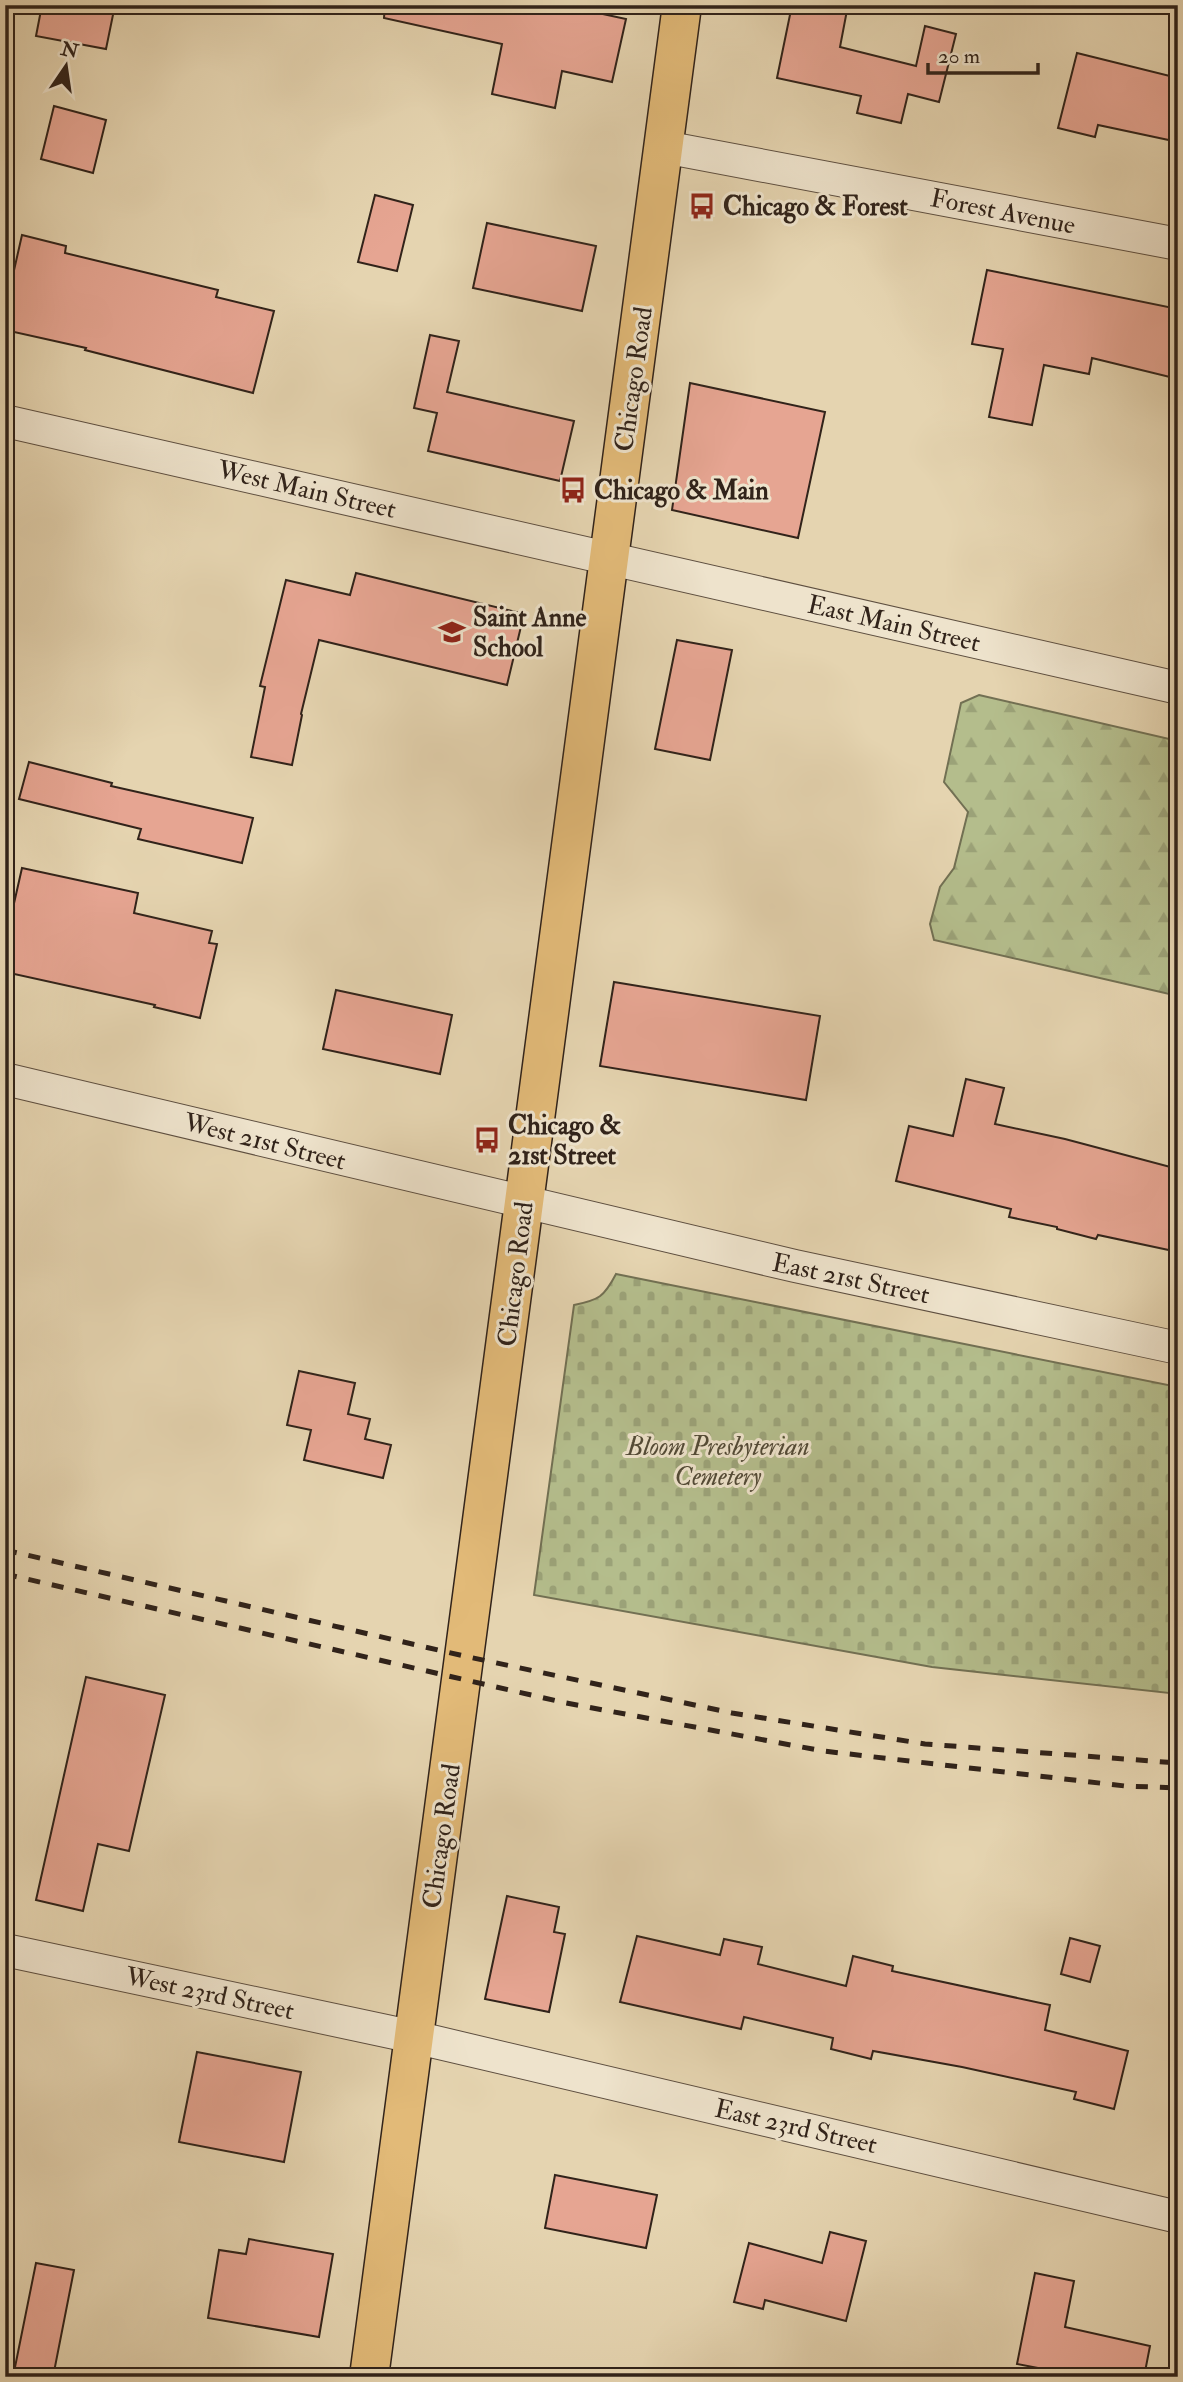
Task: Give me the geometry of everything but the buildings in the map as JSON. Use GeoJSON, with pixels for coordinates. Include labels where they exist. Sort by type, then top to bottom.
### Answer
{"type":"FeatureCollection","features":[{"type":"Feature","properties":{"kind":"main road","name":"Chicago Road"},"geometry":{"type":"LineString","coordinates":[[369,2377],[682,5]]}},
{"type":"Feature","properties":{"kind":"street","name":"Forest Avenue"},"geometry":{"type":"LineString","coordinates":[[664,147],[1178,244]]}},
{"type":"Feature","properties":{"kind":"street","name":"West Main Street"},"geometry":{"type":"LineString","coordinates":[[5,421],[610,558]]}},
{"type":"Feature","properties":{"kind":"street","name":"East Main Street"},"geometry":{"type":"LineString","coordinates":[[610,558],[1178,688]]}},
{"type":"Feature","properties":{"kind":"street","name":"West 21st Street"},"geometry":{"type":"LineString","coordinates":[[5,1079],[524,1204]]}},
{"type":"Feature","properties":{"kind":"street","name":"East 21st Street"},"geometry":{"type":"LineString","coordinates":[[524,1204],[795,1266],[1178,1348]]}},
{"type":"Feature","properties":{"kind":"street","name":"West 23rd Street"},"geometry":{"type":"LineString","coordinates":[[5,1950],[414,2037]]}},
{"type":"Feature","properties":{"kind":"street","name":"East 23rd Street"},"geometry":{"type":"LineString","coordinates":[[414,2037],[1178,2217]]}},
{"type":"Feature","properties":{"kind":"green space"},"geometry":{"type":"Polygon","coordinates":[[[979,695],[1178,741],[1178,996],[934,940],[930,924],[940,887],[954,868],[968,812],[944,782],[961,703],[979,695]]]}},
{"type":"Feature","properties":{"kind":"green space","name":"Bloom Presbyterian Cemetery"},"geometry":{"type":"Polygon","coordinates":[[[616,1274],[1178,1387],[1178,1694],[932,1667],[534,1595],[574,1305],[600,1296],[616,1274]]]}},
{"type":"Feature","properties":{"kind":"railway"},"geometry":{"type":"LineString","coordinates":[[5,1550],[464,1656],[732,1713],[925,1744],[1178,1763]]}},
{"type":"Feature","properties":{"kind":"railway"},"geometry":{"type":"LineString","coordinates":[[5,1574],[566,1703],[823,1751],[1125,1786],[1178,1788]]}},
{"type":"Feature","properties":{"kind":"place","name":"Chicago & Forest"},"geometry":{"type":"Point","coordinates":[702,206]}},
{"type":"Feature","properties":{"kind":"place","name":"Chicago & Main"},"geometry":{"type":"Point","coordinates":[573,490]}},
{"type":"Feature","properties":{"kind":"place","name":"Saint Anne School"},"geometry":{"type":"Point","coordinates":[452,632]}},
{"type":"Feature","properties":{"kind":"place","name":"Chicago & 21st Street"},"geometry":{"type":"Point","coordinates":[487,1140]}}]}
